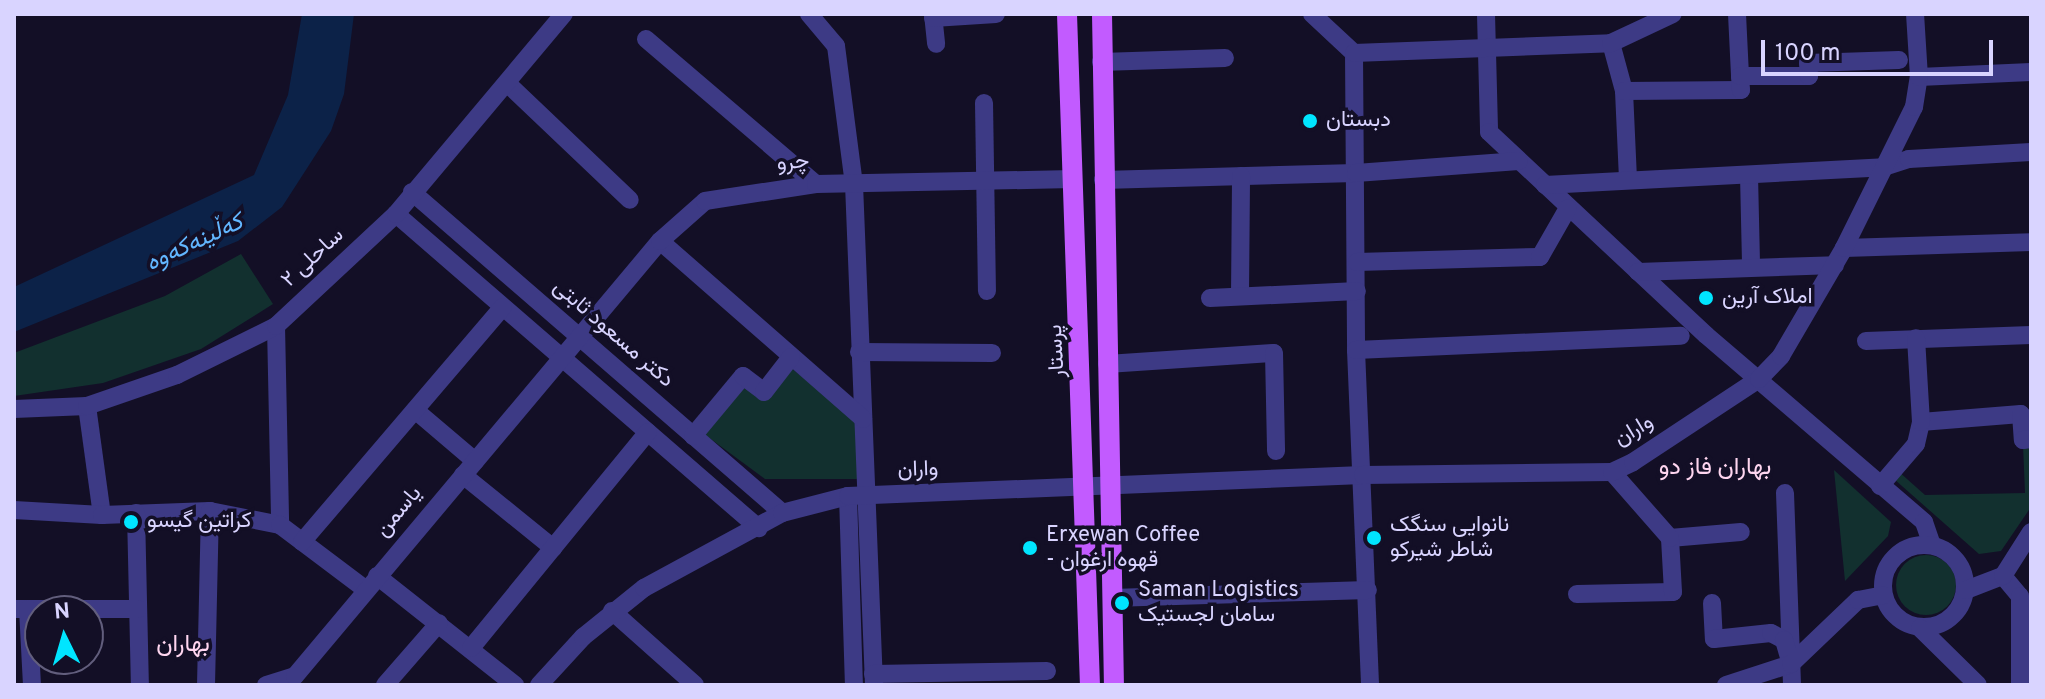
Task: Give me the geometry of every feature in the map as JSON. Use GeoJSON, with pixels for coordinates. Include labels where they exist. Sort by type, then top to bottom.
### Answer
{"type":"FeatureCollection","features":[{"type":"Feature","properties":{"kind":"main road","name":"پرستار"},"geometry":{"type":"LineString","coordinates":[[1067,14],[1086,487],[1090,685]]}},
{"type":"Feature","properties":{"kind":"main road"},"geometry":{"type":"LineString","coordinates":[[1102,14],[1114,685]]}},
{"type":"Feature","properties":{"kind":"street","name":"ساحلی ۲"},"geometry":{"type":"LineString","coordinates":[[14,409],[87,406],[177,375],[276,326],[396,214],[564,14]]}},
{"type":"Feature","properties":{"kind":"street"},"geometry":{"type":"LineString","coordinates":[[809,14],[836,46],[854,184],[859,352],[869,496],[874,680],[1047,671]]}},
{"type":"Feature","properties":{"kind":"street"},"geometry":{"type":"LineString","coordinates":[[936,44],[933,16],[996,14]]}},
{"type":"Feature","properties":{"kind":"street"},"geometry":{"type":"LineString","coordinates":[[1312,14],[1354,53],[1611,43],[1673,14]]}},
{"type":"Feature","properties":{"kind":"street"},"geometry":{"type":"LineString","coordinates":[[1486,14],[1489,132],[1638,272],[1924,522],[1932,545]]}},
{"type":"Feature","properties":{"kind":"street"},"geometry":{"type":"LineString","coordinates":[[1624,91],[1741,90],[1737,14]]}},
{"type":"Feature","properties":{"kind":"street","name":"واران"},"geometry":{"type":"LineString","coordinates":[[539,685],[612,611],[644,588],[782,513],[848,496],[1363,475],[1612,472],[1759,379],[1781,356],[1835,265],[1914,107],[1919,77],[1915,14]]}},
{"type":"Feature","properties":{"kind":"street"},"geometry":{"type":"LineString","coordinates":[[646,39],[816,184]]}},
{"type":"Feature","properties":{"kind":"street"},"geometry":{"type":"LineString","coordinates":[[1611,43],[1624,91],[1628,180]]}},
{"type":"Feature","properties":{"kind":"street"},"geometry":{"type":"LineString","coordinates":[[1354,53],[1356,350],[1370,685]]}},
{"type":"Feature","properties":{"kind":"street"},"geometry":{"type":"LineString","coordinates":[[1101,62],[1225,58]]}},
{"type":"Feature","properties":{"kind":"street"},"geometry":{"type":"LineString","coordinates":[[1740,76],[1809,76],[1808,63],[1899,60]]}},
{"type":"Feature","properties":{"kind":"street"},"geometry":{"type":"LineString","coordinates":[[1919,77],[2031,72]]}},
{"type":"Feature","properties":{"kind":"street"},"geometry":{"type":"LineString","coordinates":[[508,84],[630,200]]}},
{"type":"Feature","properties":{"kind":"street"},"geometry":{"type":"LineString","coordinates":[[984,103],[987,291]]}},
{"type":"Feature","properties":{"kind":"street"},"geometry":{"type":"LineString","coordinates":[[1545,185],[1884,167],[1909,159],[2031,152]]}},
{"type":"Feature","properties":{"kind":"street"},"geometry":{"type":"LineString","coordinates":[[1103,180],[1356,173],[1519,161]]}},
{"type":"Feature","properties":{"kind":"street"},"geometry":{"type":"LineString","coordinates":[[1749,175],[1751,266]]}},
{"type":"Feature","properties":{"kind":"street"},"geometry":{"type":"LineString","coordinates":[[1240,295],[1241,176]]}},
{"type":"Feature","properties":{"kind":"street","name":"چرو"},"geometry":{"type":"LineString","coordinates":[[562,358],[660,241],[705,201],[816,184],[1073,179]]}},
{"type":"Feature","properties":{"kind":"street","name":"دکتر مسعود ثابتی"},"geometry":{"type":"LineString","coordinates":[[412,192],[782,513]]}},
{"type":"Feature","properties":{"kind":"street"},"geometry":{"type":"LineString","coordinates":[[1357,262],[1540,257],[1568,208]]}},
{"type":"Feature","properties":{"kind":"street"},"geometry":{"type":"LineString","coordinates":[[396,214],[759,528]]}},
{"type":"Feature","properties":{"kind":"street"},"geometry":{"type":"LineString","coordinates":[[660,241],[863,419]]}},
{"type":"Feature","properties":{"kind":"street"},"geometry":{"type":"LineString","coordinates":[[1844,248],[2031,242]]}},
{"type":"Feature","properties":{"kind":"street"},"geometry":{"type":"LineString","coordinates":[[1638,272],[1835,265]]}},
{"type":"Feature","properties":{"kind":"street"},"geometry":{"type":"LineString","coordinates":[[1210,298],[1357,291]]}},
{"type":"Feature","properties":{"kind":"street"},"geometry":{"type":"LineString","coordinates":[[302,542],[503,307]]}},
{"type":"Feature","properties":{"kind":"street"},"geometry":{"type":"LineString","coordinates":[[276,326],[280,525]]}},
{"type":"Feature","properties":{"kind":"street"},"geometry":{"type":"LineString","coordinates":[[1866,341],[2031,335]]}},
{"type":"Feature","properties":{"kind":"street"},"geometry":{"type":"LineString","coordinates":[[1356,350],[1681,336]]}},
{"type":"Feature","properties":{"kind":"street"},"geometry":{"type":"LineString","coordinates":[[1880,486],[1916,444],[1921,422],[1916,338]]}},
{"type":"Feature","properties":{"kind":"street"},"geometry":{"type":"LineString","coordinates":[[859,352],[992,353]]}},
{"type":"Feature","properties":{"kind":"street"},"geometry":{"type":"LineString","coordinates":[[1107,364],[1274,353],[1276,451]]}},
{"type":"Feature","properties":{"kind":"street"},"geometry":{"type":"LineString","coordinates":[[693,436],[743,376],[764,392],[791,357]]}},
{"type":"Feature","properties":{"kind":"street","name":"یاسمن"},"geometry":{"type":"LineString","coordinates":[[266,685],[301,680],[371,583],[562,358]]}},
{"type":"Feature","properties":{"kind":"street"},"geometry":{"type":"LineString","coordinates":[[87,406],[102,515]]}},
{"type":"Feature","properties":{"kind":"street"},"geometry":{"type":"LineString","coordinates":[[415,410],[469,468],[553,548]]}},
{"type":"Feature","properties":{"kind":"street"},"geometry":{"type":"LineString","coordinates":[[1921,422],[2021,414],[2023,440],[2031,439]]}},
{"type":"Feature","properties":{"kind":"street"},"geometry":{"type":"LineString","coordinates":[[471,648],[648,432]]}},
{"type":"Feature","properties":{"kind":"street"},"geometry":{"type":"LineString","coordinates":[[1577,594],[1673,592],[1670,538],[1612,472]]}},
{"type":"Feature","properties":{"kind":"street"},"geometry":{"type":"LineString","coordinates":[[1785,493],[1792,685]]}},
{"type":"Feature","properties":{"kind":"street"},"geometry":{"type":"LineString","coordinates":[[848,496],[854,685]]}},
{"type":"Feature","properties":{"kind":"street"},"geometry":{"type":"LineString","coordinates":[[14,510],[102,515],[210,511],[280,525],[302,542],[439,623],[515,685]]}},
{"type":"Feature","properties":{"kind":"street"},"geometry":{"type":"LineString","coordinates":[[206,685],[210,511]]}},
{"type":"Feature","properties":{"kind":"street"},"geometry":{"type":"LineString","coordinates":[[136,513],[140,685]]}},
{"type":"Feature","properties":{"kind":"street"},"geometry":{"type":"LineString","coordinates":[[1670,538],[1741,532]]}},
{"type":"Feature","properties":{"kind":"street"},"geometry":{"type":"LineString","coordinates":[[1966,590],[2003,576],[2028,541]]}},
{"type":"Feature","properties":{"kind":"street"},"geometry":{"type":"LineString","coordinates":[[1920,628],[1933,627],[1956,614],[1966,590],[1953,556],[1932,545],[1905,549],[1894,557],[1887,568],[1883,595],[1896,617],[1920,628],[1978,685]]}},
{"type":"Feature","properties":{"kind":"street"},"geometry":{"type":"LineString","coordinates":[[2003,576],[2020,596],[2020,685]]}},
{"type":"Feature","properties":{"kind":"street"},"geometry":{"type":"LineString","coordinates":[[1112,598],[1368,590]]}},
{"type":"Feature","properties":{"kind":"street"},"geometry":{"type":"LineString","coordinates":[[1726,685],[1791,664],[1858,600],[1883,595]]}},
{"type":"Feature","properties":{"kind":"street"},"geometry":{"type":"LineString","coordinates":[[1712,603],[1714,639],[1771,633],[1784,640],[1791,664]]}},
{"type":"Feature","properties":{"kind":"street"},"geometry":{"type":"LineString","coordinates":[[32,685],[21,609],[138,609]]}},
{"type":"Feature","properties":{"kind":"street"},"geometry":{"type":"LineString","coordinates":[[612,611],[695,685]]}},
{"type":"Feature","properties":{"kind":"street"},"geometry":{"type":"LineString","coordinates":[[385,685],[439,623]]}},
{"type":"Feature","properties":{"kind":"green space"},"geometry":{"type":"Polygon","coordinates":[[[241,254],[273,304],[201,349],[103,383],[14,396],[14,353],[165,296],[241,254]]]}},
{"type":"Feature","properties":{"kind":"green space"},"geometry":{"type":"Polygon","coordinates":[[[790,367],[857,422],[860,479],[765,479],[704,434],[744,384],[767,399],[790,367]]]}},
{"type":"Feature","properties":{"kind":"green space"},"geometry":{"type":"Polygon","coordinates":[[[2023,445],[2031,445],[2031,507],[2001,551],[1979,554],[1894,479],[1898,471],[1925,495],[2025,493],[2023,445]]]}},
{"type":"Feature","properties":{"kind":"green space"},"geometry":{"type":"Polygon","coordinates":[[[1834,470],[1891,522],[1888,536],[1845,581],[1834,470]]]}},
{"type":"Feature","properties":{"kind":"green space"},"geometry":{"type":"Polygon","coordinates":[[[1926,555],[1947,564],[1956,585],[1947,606],[1926,615],[1905,606],[1896,585],[1905,564],[1926,555]]]}},
{"type":"Feature","properties":{"kind":"water","name":"کەڵینەکەوە"},"geometry":{"type":"Polygon","coordinates":[[[302,14],[354,14],[344,94],[331,131],[282,207],[238,241],[14,332],[14,287],[254,175],[288,95],[302,14]]]}},
{"type":"Feature","properties":{"kind":"place","name":"دبستان"},"geometry":{"type":"Point","coordinates":[1310,121]}},
{"type":"Feature","properties":{"kind":"place","name":"املاک آرین"},"geometry":{"type":"Point","coordinates":[1706,298]}},
{"type":"Feature","properties":{"kind":"place","name":"کراتین گیسو"},"geometry":{"type":"Point","coordinates":[131,522]}},
{"type":"Feature","properties":{"kind":"place","name":"نانوایی سنگک شاطر شیرکو"},"geometry":{"type":"Point","coordinates":[1374,538]}},
{"type":"Feature","properties":{"kind":"place","name":"Erxewan Coffee - قهوه ارغوان"},"geometry":{"type":"Point","coordinates":[1030,548]}},
{"type":"Feature","properties":{"kind":"place","name":"Saman Logistics سامان لجستیک"},"geometry":{"type":"Point","coordinates":[1122,603]}},
{"type":"Feature","properties":{"kind":"district","name":"بهاران فاز دو"},"geometry":{"type":"Point","coordinates":[1715,469]}},
{"type":"Feature","properties":{"kind":"district","name":"بهاران"},"geometry":{"type":"Point","coordinates":[183,646]}}]}
